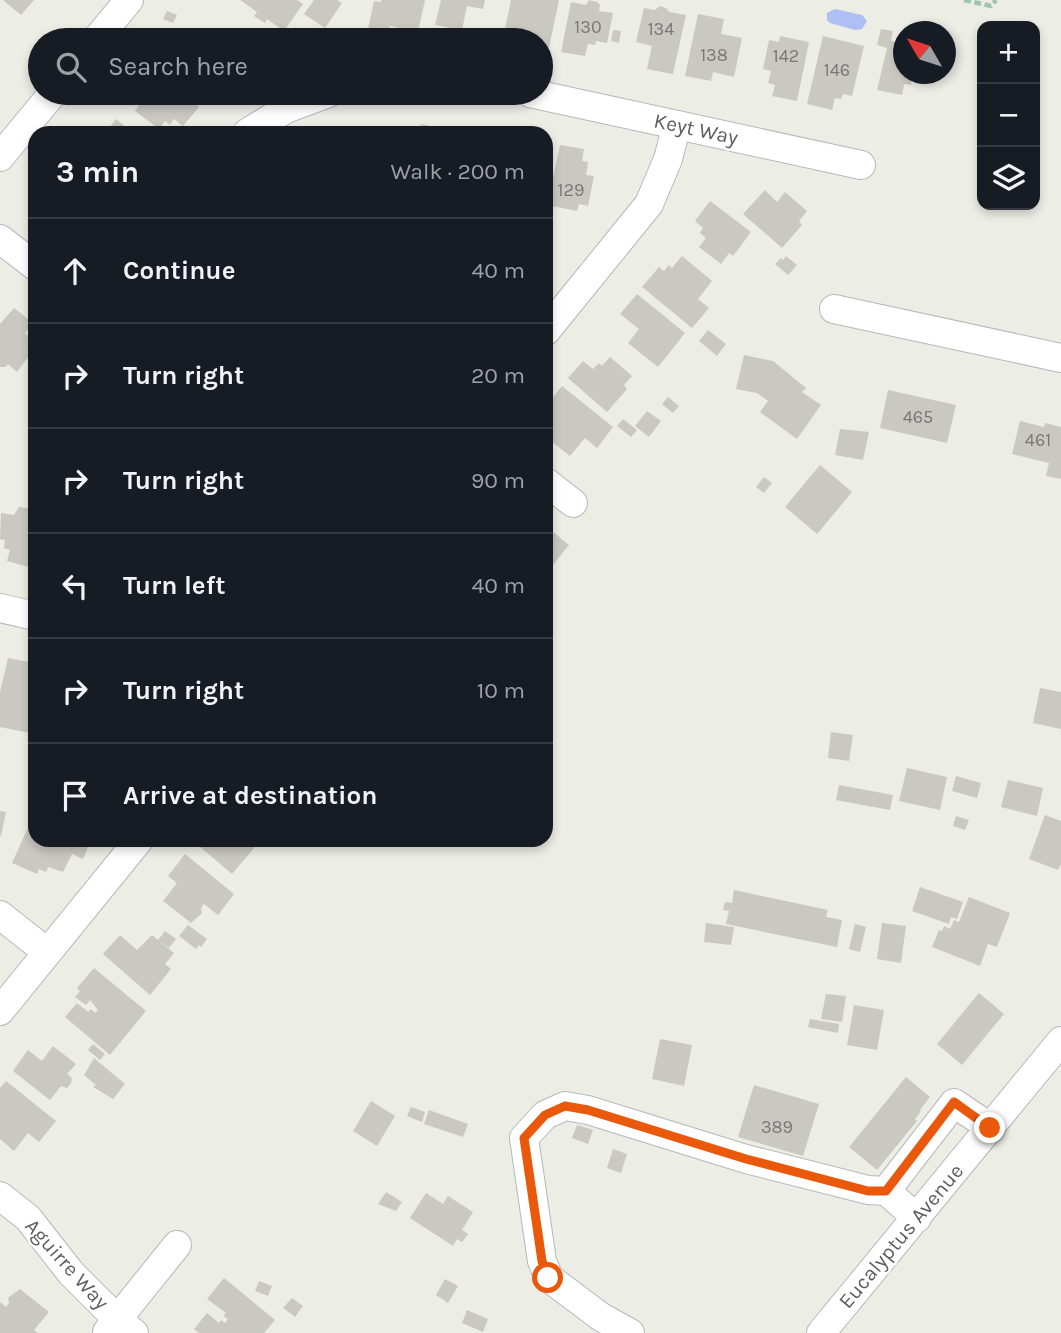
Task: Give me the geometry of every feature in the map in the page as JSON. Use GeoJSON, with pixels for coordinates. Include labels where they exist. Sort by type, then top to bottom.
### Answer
{"type":"FeatureCollection","features":[{"type":"Feature","properties":{"kind":"street"},"geometry":{"type":"LineString","coordinates":[[106,28],[129,0]]}},
{"type":"Feature","properties":{"kind":"street","name":"Keyt Way"},"geometry":{"type":"LineString","coordinates":[[553,98],[861,165]]}},
{"type":"Feature","properties":{"kind":"street"},"geometry":{"type":"LineString","coordinates":[[0,158],[44,105]]}},
{"type":"Feature","properties":{"kind":"street"},"geometry":{"type":"LineString","coordinates":[[258,126],[297,105]]}},
{"type":"Feature","properties":{"kind":"street"},"geometry":{"type":"LineString","coordinates":[[553,322],[649,204],[668,159],[677,125]]}},
{"type":"Feature","properties":{"kind":"street"},"geometry":{"type":"LineString","coordinates":[[0,239],[28,261]]}},
{"type":"Feature","properties":{"kind":"street"},"geometry":{"type":"LineString","coordinates":[[834,309],[1061,358]]}},
{"type":"Feature","properties":{"kind":"street"},"geometry":{"type":"LineString","coordinates":[[553,487],[573,503]]}},
{"type":"Feature","properties":{"kind":"street"},"geometry":{"type":"LineString","coordinates":[[0,608],[28,614]]}},
{"type":"Feature","properties":{"kind":"street"},"geometry":{"type":"LineString","coordinates":[[0,1011],[133,847]]}},
{"type":"Feature","properties":{"kind":"street"},"geometry":{"type":"LineString","coordinates":[[0,915],[47,952]]}},
{"type":"Feature","properties":{"kind":"street","name":"Eucalyptus Avenue"},"geometry":{"type":"LineString","coordinates":[[821,1333],[1061,1041]]}},
{"type":"Feature","properties":{"kind":"street"},"geometry":{"type":"LineString","coordinates":[[886,1191],[954,1102],[990,1128]]}},
{"type":"Feature","properties":{"kind":"street"},"geometry":{"type":"LineString","coordinates":[[631,1333],[601,1317],[548,1278],[542,1261],[524,1138],[545,1115],[565,1106],[588,1110],[746,1159],[868,1191],[886,1191],[917,1218]]}},
{"type":"Feature","properties":{"kind":"street","name":"Aguirre Way"},"geometry":{"type":"LineString","coordinates":[[0,1196],[29,1218],[119,1328]]}},
{"type":"Feature","properties":{"kind":"street"},"geometry":{"type":"LineString","coordinates":[[119,1328],[177,1245]]}},
{"type":"Feature","properties":{"kind":"path"},"geometry":{"type":"LineString","coordinates":[[964,0],[991,6],[996,0]]}},
{"type":"Feature","properties":{"kind":"water"},"geometry":{"type":"Polygon","coordinates":[[[835,9],[862,15],[867,21],[862,29],[855,30],[830,23],[827,13],[835,9]]]}},
{"type":"Feature","properties":{"kind":"building"},"geometry":{"type":"Polygon","coordinates":[[[3,0],[34,0],[21,15],[3,0]]]}},
{"type":"Feature","properties":{"kind":"building"},"geometry":{"type":"Polygon","coordinates":[[[240,0],[297,0],[303,4],[286,28],[280,28],[267,19],[265,23],[254,16],[257,12],[240,0]]]}},
{"type":"Feature","properties":{"kind":"building"},"geometry":{"type":"Polygon","coordinates":[[[314,0],[337,0],[342,3],[325,28],[304,14],[314,0]]]}},
{"type":"Feature","properties":{"kind":"building"},"geometry":{"type":"Polygon","coordinates":[[[425,0],[419,28],[368,28],[374,1],[425,0]]]}},
{"type":"Feature","properties":{"kind":"building"},"geometry":{"type":"Polygon","coordinates":[[[441,0],[485,0],[483,9],[467,6],[462,28],[435,25],[441,0]]]}},
{"type":"Feature","properties":{"kind":"building"},"geometry":{"type":"Polygon","coordinates":[[[511,0],[559,0],[553,29],[505,28],[511,0]]]}},
{"type":"Feature","properties":{"kind":"building"},"geometry":{"type":"Polygon","coordinates":[[[589,0],[600,5],[599,11],[613,13],[607,43],[596,41],[595,45],[588,44],[585,56],[561,52],[571,2],[586,5],[589,0]]]}},
{"type":"Feature","properties":{"kind":"building"},"geometry":{"type":"Polygon","coordinates":[[[660,6],[669,12],[686,15],[673,74],[647,69],[652,46],[636,42],[644,8],[655,10],[660,6]]]}},
{"type":"Feature","properties":{"kind":"building"},"geometry":{"type":"Polygon","coordinates":[[[167,11],[177,15],[173,23],[163,19],[167,11]]]}},
{"type":"Feature","properties":{"kind":"building"},"geometry":{"type":"Polygon","coordinates":[[[698,14],[724,19],[721,34],[742,38],[734,77],[713,72],[711,81],[685,76],[698,14]]]}},
{"type":"Feature","properties":{"kind":"building"},"geometry":{"type":"Polygon","coordinates":[[[881,29],[893,31],[893,84],[904,84],[902,95],[877,90],[887,48],[877,45],[881,29]]]}},
{"type":"Feature","properties":{"kind":"building"},"geometry":{"type":"Polygon","coordinates":[[[613,30],[621,31],[619,43],[611,41],[613,30]]]}},
{"type":"Feature","properties":{"kind":"building"},"geometry":{"type":"Polygon","coordinates":[[[780,36],[809,42],[797,101],[772,96],[775,85],[768,83],[771,71],[763,69],[769,40],[779,42],[780,36]]]}},
{"type":"Feature","properties":{"kind":"building"},"geometry":{"type":"Polygon","coordinates":[[[823,36],[864,46],[852,96],[843,94],[841,99],[835,98],[832,110],[807,104],[823,36]]]}},
{"type":"Feature","properties":{"kind":"building"},"geometry":{"type":"Polygon","coordinates":[[[139,105],[199,107],[183,126],[174,119],[170,125],[165,121],[161,126],[155,126],[135,111],[139,105]]]}},
{"type":"Feature","properties":{"kind":"building"},"geometry":{"type":"Polygon","coordinates":[[[116,119],[124,126],[110,126],[116,119]]]}},
{"type":"Feature","properties":{"kind":"building"},"geometry":{"type":"Polygon","coordinates":[[[560,145],[584,149],[582,161],[588,162],[586,175],[594,176],[588,206],[579,204],[577,211],[553,206],[553,177],[560,145]]]}},
{"type":"Feature","properties":{"kind":"building"},"geometry":{"type":"Polygon","coordinates":[[[765,190],[777,202],[785,192],[807,211],[799,221],[802,225],[782,248],[743,214],[765,190]]]}},
{"type":"Feature","properties":{"kind":"building"},"geometry":{"type":"Polygon","coordinates":[[[710,201],[751,232],[733,256],[729,253],[721,264],[699,247],[706,238],[700,233],[703,228],[695,221],[710,201]]]}},
{"type":"Feature","properties":{"kind":"building"},"geometry":{"type":"Polygon","coordinates":[[[682,256],[712,281],[698,299],[709,308],[692,328],[642,287],[659,267],[664,271],[669,265],[672,268],[682,256]]]}},
{"type":"Feature","properties":{"kind":"building"},"geometry":{"type":"Polygon","coordinates":[[[786,256],[797,265],[788,275],[775,264],[786,256]]]}},
{"type":"Feature","properties":{"kind":"building"},"geometry":{"type":"Polygon","coordinates":[[[637,294],[685,333],[658,367],[628,343],[639,329],[620,314],[637,294]]]}},
{"type":"Feature","properties":{"kind":"building"},"geometry":{"type":"Polygon","coordinates":[[[14,308],[28,319],[28,329],[25,333],[28,336],[28,357],[17,372],[8,364],[0,367],[0,324],[14,308]]]}},
{"type":"Feature","properties":{"kind":"building"},"geometry":{"type":"Polygon","coordinates":[[[708,330],[726,344],[717,356],[699,341],[708,330]]]}},
{"type":"Feature","properties":{"kind":"building"},"geometry":{"type":"Polygon","coordinates":[[[744,355],[773,361],[806,388],[802,392],[821,405],[797,439],[760,412],[768,401],[757,393],[736,389],[744,355]]]}},
{"type":"Feature","properties":{"kind":"building"},"geometry":{"type":"Polygon","coordinates":[[[610,357],[632,376],[624,385],[627,389],[607,412],[568,378],[583,361],[593,369],[599,363],[602,366],[610,357]]]}},
{"type":"Feature","properties":{"kind":"building"},"geometry":{"type":"Polygon","coordinates":[[[562,386],[613,427],[597,448],[585,438],[570,456],[553,443],[553,397],[562,386]]]}},
{"type":"Feature","properties":{"kind":"building"},"geometry":{"type":"Polygon","coordinates":[[[888,390],[956,405],[947,443],[880,428],[888,390]]]}},
{"type":"Feature","properties":{"kind":"building"},"geometry":{"type":"Polygon","coordinates":[[[668,397],[679,406],[673,413],[662,404],[668,397]]]}},
{"type":"Feature","properties":{"kind":"building"},"geometry":{"type":"Polygon","coordinates":[[[647,411],[661,421],[649,437],[635,426],[647,411]]]}},
{"type":"Feature","properties":{"kind":"building"},"geometry":{"type":"Polygon","coordinates":[[[623,419],[637,430],[631,437],[617,426],[623,419]]]}},
{"type":"Feature","properties":{"kind":"building"},"geometry":{"type":"Polygon","coordinates":[[[1020,421],[1044,427],[1045,423],[1061,427],[1061,479],[1046,476],[1049,463],[1012,454],[1020,421]]]}},
{"type":"Feature","properties":{"kind":"building"},"geometry":{"type":"Polygon","coordinates":[[[840,429],[869,432],[863,460],[835,455],[840,429]]]}},
{"type":"Feature","properties":{"kind":"building"},"geometry":{"type":"Polygon","coordinates":[[[820,465],[852,492],[817,534],[785,507],[820,465]]]}},
{"type":"Feature","properties":{"kind":"building"},"geometry":{"type":"Polygon","coordinates":[[[764,477],[772,483],[764,493],[756,487],[764,477]]]}},
{"type":"Feature","properties":{"kind":"building"},"geometry":{"type":"Polygon","coordinates":[[[19,507],[28,508],[28,567],[7,561],[10,550],[4,548],[5,540],[0,539],[1,513],[14,515],[19,507]]]}},
{"type":"Feature","properties":{"kind":"building"},"geometry":{"type":"Polygon","coordinates":[[[553,532],[569,545],[553,565],[553,532]]]}},
{"type":"Feature","properties":{"kind":"building"},"geometry":{"type":"Polygon","coordinates":[[[8,658],[28,662],[28,733],[0,727],[0,692],[8,658]]]}},
{"type":"Feature","properties":{"kind":"building"},"geometry":{"type":"Polygon","coordinates":[[[1040,688],[1061,692],[1061,729],[1033,723],[1040,688]]]}},
{"type":"Feature","properties":{"kind":"building"},"geometry":{"type":"Polygon","coordinates":[[[831,732],[853,735],[849,761],[828,758],[831,732]]]}},
{"type":"Feature","properties":{"kind":"building"},"geometry":{"type":"Polygon","coordinates":[[[907,768],[947,777],[940,810],[899,801],[907,768]]]}},
{"type":"Feature","properties":{"kind":"building"},"geometry":{"type":"Polygon","coordinates":[[[956,776],[981,783],[977,798],[952,791],[956,776]]]}},
{"type":"Feature","properties":{"kind":"building"},"geometry":{"type":"Polygon","coordinates":[[[1008,780],[1043,788],[1037,816],[1001,807],[1008,780]]]}},
{"type":"Feature","properties":{"kind":"building"},"geometry":{"type":"Polygon","coordinates":[[[839,785],[893,795],[890,810],[836,800],[839,785]]]}},
{"type":"Feature","properties":{"kind":"building"},"geometry":{"type":"Polygon","coordinates":[[[0,811],[6,812],[1,836],[0,836],[0,811]]]}},
{"type":"Feature","properties":{"kind":"building"},"geometry":{"type":"Polygon","coordinates":[[[1045,815],[1061,821],[1061,864],[1058,870],[1029,859],[1045,815]]]}},
{"type":"Feature","properties":{"kind":"building"},"geometry":{"type":"Polygon","coordinates":[[[956,816],[969,820],[965,830],[953,826],[956,816]]]}},
{"type":"Feature","properties":{"kind":"building"},"geometry":{"type":"Polygon","coordinates":[[[28,828],[28,847],[88,847],[83,859],[72,854],[63,872],[48,867],[46,872],[39,869],[37,874],[12,863],[28,828]]]}},
{"type":"Feature","properties":{"kind":"building"},"geometry":{"type":"Polygon","coordinates":[[[200,847],[255,847],[232,874],[200,847]]]}},
{"type":"Feature","properties":{"kind":"building"},"geometry":{"type":"Polygon","coordinates":[[[185,854],[234,894],[218,915],[204,904],[202,913],[191,923],[163,901],[177,883],[168,876],[185,854]]]}},
{"type":"Feature","properties":{"kind":"building"},"geometry":{"type":"Polygon","coordinates":[[[920,887],[963,902],[957,919],[951,917],[949,924],[912,911],[920,887]]]}},
{"type":"Feature","properties":{"kind":"building"},"geometry":{"type":"Polygon","coordinates":[[[734,890],[828,910],[826,917],[842,920],[837,947],[726,924],[729,911],[723,910],[725,902],[732,903],[734,890]]]}},
{"type":"Feature","properties":{"kind":"building"},"geometry":{"type":"Polygon","coordinates":[[[969,897],[1010,913],[997,947],[988,944],[980,966],[932,947],[939,930],[942,931],[944,926],[950,929],[954,920],[959,922],[969,897]]]}},
{"type":"Feature","properties":{"kind":"building"},"geometry":{"type":"Polygon","coordinates":[[[706,923],[734,927],[731,945],[704,942],[706,923]]]}},
{"type":"Feature","properties":{"kind":"building"},"geometry":{"type":"Polygon","coordinates":[[[882,923],[906,926],[901,963],[877,959],[882,923]]]}},
{"type":"Feature","properties":{"kind":"building"},"geometry":{"type":"Polygon","coordinates":[[[855,924],[866,927],[860,952],[849,949],[855,924]]]}},
{"type":"Feature","properties":{"kind":"building"},"geometry":{"type":"Polygon","coordinates":[[[188,925],[207,939],[201,947],[199,945],[196,949],[179,936],[188,925]]]}},
{"type":"Feature","properties":{"kind":"building"},"geometry":{"type":"Polygon","coordinates":[[[165,931],[176,939],[169,948],[158,940],[165,931]]]}},
{"type":"Feature","properties":{"kind":"building"},"geometry":{"type":"Polygon","coordinates":[[[120,935],[137,950],[152,935],[174,953],[165,964],[171,969],[150,995],[103,954],[120,935]]]}},
{"type":"Feature","properties":{"kind":"building"},"geometry":{"type":"Polygon","coordinates":[[[94,968],[146,1011],[110,1055],[65,1017],[77,1003],[88,1012],[91,1009],[95,1013],[98,1010],[90,1000],[86,1005],[75,997],[80,991],[77,988],[94,968]]]}},
{"type":"Feature","properties":{"kind":"building"},"geometry":{"type":"Polygon","coordinates":[[[979,993],[1004,1014],[962,1065],[937,1044],[979,993]]]}},
{"type":"Feature","properties":{"kind":"building"},"geometry":{"type":"Polygon","coordinates":[[[826,994],[846,996],[842,1022],[821,1019],[826,994]]]}},
{"type":"Feature","properties":{"kind":"building"},"geometry":{"type":"Polygon","coordinates":[[[854,1005],[884,1010],[877,1050],[847,1045],[854,1005]]]}},
{"type":"Feature","properties":{"kind":"building"},"geometry":{"type":"Polygon","coordinates":[[[810,1019],[839,1024],[838,1033],[808,1027],[810,1019]]]}},
{"type":"Feature","properties":{"kind":"building"},"geometry":{"type":"Polygon","coordinates":[[[660,1039],[692,1045],[684,1086],[652,1079],[660,1039]]]}},
{"type":"Feature","properties":{"kind":"building"},"geometry":{"type":"Polygon","coordinates":[[[93,1044],[105,1054],[100,1060],[88,1050],[93,1044]]]}},
{"type":"Feature","properties":{"kind":"building"},"geometry":{"type":"Polygon","coordinates":[[[53,1046],[76,1064],[67,1074],[72,1078],[71,1083],[67,1088],[61,1086],[50,1100],[13,1071],[28,1050],[42,1061],[53,1046]]]}},
{"type":"Feature","properties":{"kind":"building"},"geometry":{"type":"Polygon","coordinates":[[[94,1058],[125,1084],[113,1099],[93,1087],[96,1085],[84,1075],[94,1058]]]}},
{"type":"Feature","properties":{"kind":"building"},"geometry":{"type":"Polygon","coordinates":[[[906,1077],[930,1097],[915,1119],[917,1121],[877,1170],[849,1147],[906,1077]]]}},
{"type":"Feature","properties":{"kind":"building"},"geometry":{"type":"Polygon","coordinates":[[[6,1081],[56,1121],[39,1142],[28,1133],[14,1151],[0,1139],[0,1088],[6,1081]]]}},
{"type":"Feature","properties":{"kind":"building"},"geometry":{"type":"Polygon","coordinates":[[[754,1085],[819,1104],[803,1156],[738,1137],[754,1085]]]}},
{"type":"Feature","properties":{"kind":"building"},"geometry":{"type":"Polygon","coordinates":[[[371,1101],[395,1116],[377,1146],[353,1131],[371,1101]]]}},
{"type":"Feature","properties":{"kind":"building"},"geometry":{"type":"Polygon","coordinates":[[[411,1107],[425,1112],[422,1122],[407,1116],[411,1107]]]}},
{"type":"Feature","properties":{"kind":"building"},"geometry":{"type":"Polygon","coordinates":[[[429,1110],[468,1124],[463,1137],[424,1124],[429,1110]]]}},
{"type":"Feature","properties":{"kind":"building"},"geometry":{"type":"Polygon","coordinates":[[[577,1125],[593,1130],[588,1144],[572,1138],[577,1125]]]}},
{"type":"Feature","properties":{"kind":"building"},"geometry":{"type":"Polygon","coordinates":[[[613,1149],[627,1154],[621,1173],[607,1168],[613,1149]]]}},
{"type":"Feature","properties":{"kind":"building"},"geometry":{"type":"Polygon","coordinates":[[[386,1192],[402,1202],[396,1211],[378,1204],[386,1192]]]}},
{"type":"Feature","properties":{"kind":"building"},"geometry":{"type":"Polygon","coordinates":[[[426,1193],[443,1204],[448,1196],[473,1212],[462,1230],[468,1234],[462,1242],[457,1239],[453,1246],[410,1218],[426,1193]]]}},
{"type":"Feature","properties":{"kind":"building"},"geometry":{"type":"Polygon","coordinates":[[[224,1278],[275,1320],[264,1333],[199,1333],[194,1329],[207,1313],[219,1323],[221,1320],[225,1323],[228,1319],[223,1316],[226,1313],[207,1299],[224,1278]]]}},
{"type":"Feature","properties":{"kind":"building"},"geometry":{"type":"Polygon","coordinates":[[[445,1279],[458,1286],[448,1303],[436,1295],[445,1279]]]}},
{"type":"Feature","properties":{"kind":"building"},"geometry":{"type":"Polygon","coordinates":[[[259,1281],[272,1286],[268,1296],[255,1291],[259,1281]]]}},
{"type":"Feature","properties":{"kind":"building"},"geometry":{"type":"Polygon","coordinates":[[[20,1289],[49,1312],[34,1330],[38,1333],[0,1333],[0,1302],[6,1307],[8,1298],[20,1289]]]}},
{"type":"Feature","properties":{"kind":"building"},"geometry":{"type":"Polygon","coordinates":[[[292,1298],[303,1306],[295,1317],[283,1308],[292,1298]]]}},
{"type":"Feature","properties":{"kind":"building"},"geometry":{"type":"Polygon","coordinates":[[[467,1310],[488,1319],[483,1332],[462,1323],[467,1310]]]}},
{"type":"Feature","properties":{"kind":"route"},"geometry":{"type":"LineString","coordinates":[[548,1278],[542,1261],[524,1138],[545,1115],[565,1106],[588,1110],[746,1159],[868,1191],[886,1191],[954,1102],[990,1128]]}}]}
